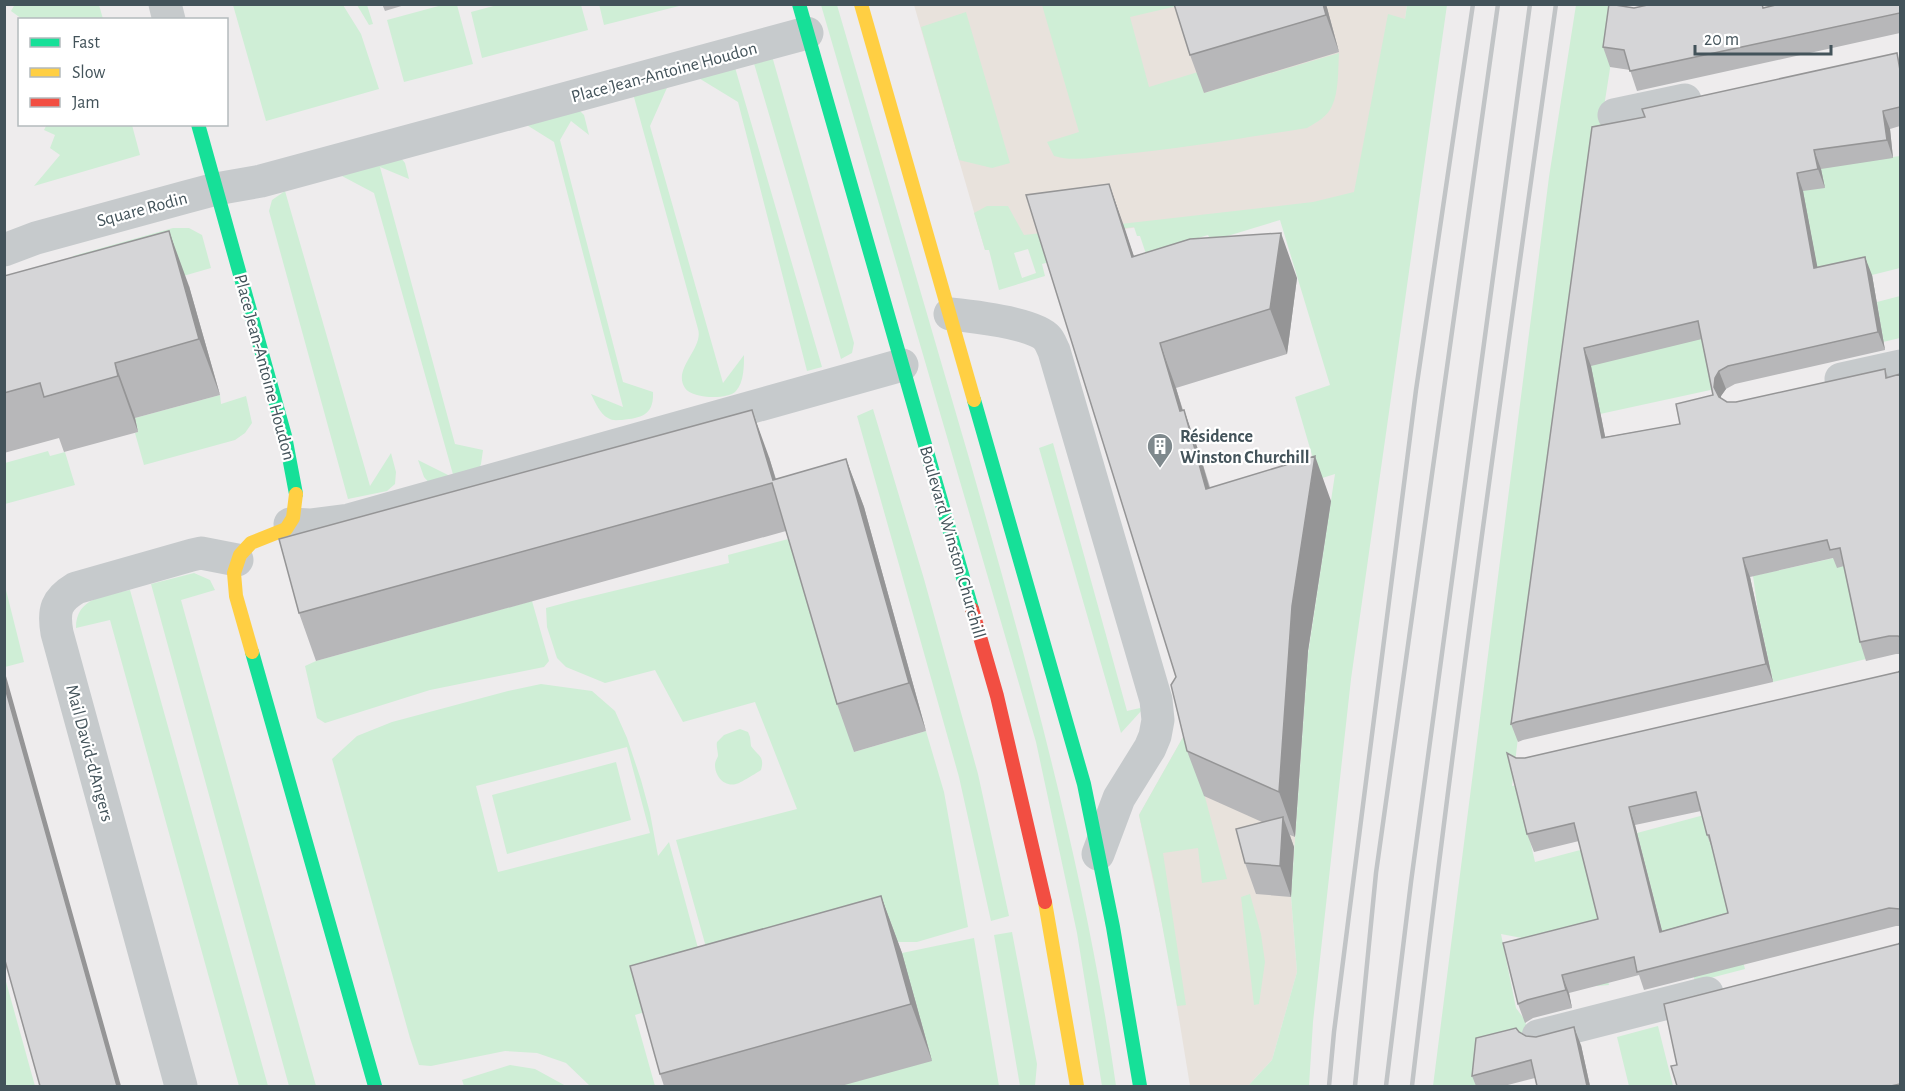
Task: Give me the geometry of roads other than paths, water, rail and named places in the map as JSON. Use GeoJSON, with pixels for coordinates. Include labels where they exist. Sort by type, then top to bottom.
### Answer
{"type":"FeatureCollection","features":[{"type":"Feature","properties":{"kind":"main road"},"geometry":{"type":"LineString","coordinates":[[861,4],[1084,784],[1113,927],[1140,1086]]}},
{"type":"Feature","properties":{"kind":"main road","name":"Boulevard Winston Churchill"},"geometry":{"type":"LineString","coordinates":[[803,19],[997,696],[1049,917],[1077,1086]]}},
{"type":"Feature","properties":{"kind":"main road"},"geometry":{"type":"LineString","coordinates":[[199,126],[216,189]]}},
{"type":"Feature","properties":{"kind":"main road","name":"Place Jean-Antoine Houdon"},"geometry":{"type":"LineString","coordinates":[[216,189],[285,436],[296,496],[296,509],[290,524]]}},
{"type":"Feature","properties":{"kind":"main road"},"geometry":{"type":"LineString","coordinates":[[290,524],[286,529],[251,543],[237,560],[234,573],[236,596],[375,1086]]}},
{"type":"Feature","properties":{"kind":"street","name":"Place Jean-Antoine Houdon"},"geometry":{"type":"LineString","coordinates":[[216,189],[261,181],[803,19]]}},
{"type":"Feature","properties":{"kind":"street"},"geometry":{"type":"LineString","coordinates":[[1614,115],[1717,93]]}},
{"type":"Feature","properties":{"kind":"street","name":"Square Rodin"},"geometry":{"type":"LineString","coordinates":[[4,250],[36,238],[216,189]]}},
{"type":"Feature","properties":{"kind":"street"},"geometry":{"type":"LineString","coordinates":[[950,314],[993,318],[1039,332],[1047,338],[1054,351],[1156,700],[1158,720],[1155,736],[1119,798],[1098,854]]}},
{"type":"Feature","properties":{"kind":"street"},"geometry":{"type":"LineString","coordinates":[[290,524],[310,525],[349,520],[902,365]]}},
{"type":"Feature","properties":{"kind":"street"},"geometry":{"type":"LineString","coordinates":[[1808,386],[1900,366]]}},
{"type":"Feature","properties":{"kind":"street","name":"Mail David-d'Angers"},"geometry":{"type":"LineString","coordinates":[[181,1086],[54,617],[61,600],[76,588],[192,555],[209,554],[237,560]]}},
{"type":"Feature","properties":{"kind":"street"},"geometry":{"type":"LineString","coordinates":[[1538,1036],[1731,987]]}},
{"type":"Feature","properties":{"kind":"railway"},"geometry":{"type":"LineString","coordinates":[[1329,1086],[1416,390],[1473,4]]}},
{"type":"Feature","properties":{"kind":"railway"},"geometry":{"type":"LineString","coordinates":[[1355,1086],[1376,873],[1498,4]]}},
{"type":"Feature","properties":{"kind":"railway"},"geometry":{"type":"LineString","coordinates":[[1386,1086],[1411,882],[1530,4]]}},
{"type":"Feature","properties":{"kind":"railway"},"geometry":{"type":"LineString","coordinates":[[1412,1086],[1463,680],[1556,4]]}},
{"type":"Feature","properties":{"kind":"place","name":"Résidence Winston Churchill"},"geometry":{"type":"Point","coordinates":[1160,469]}}]}
